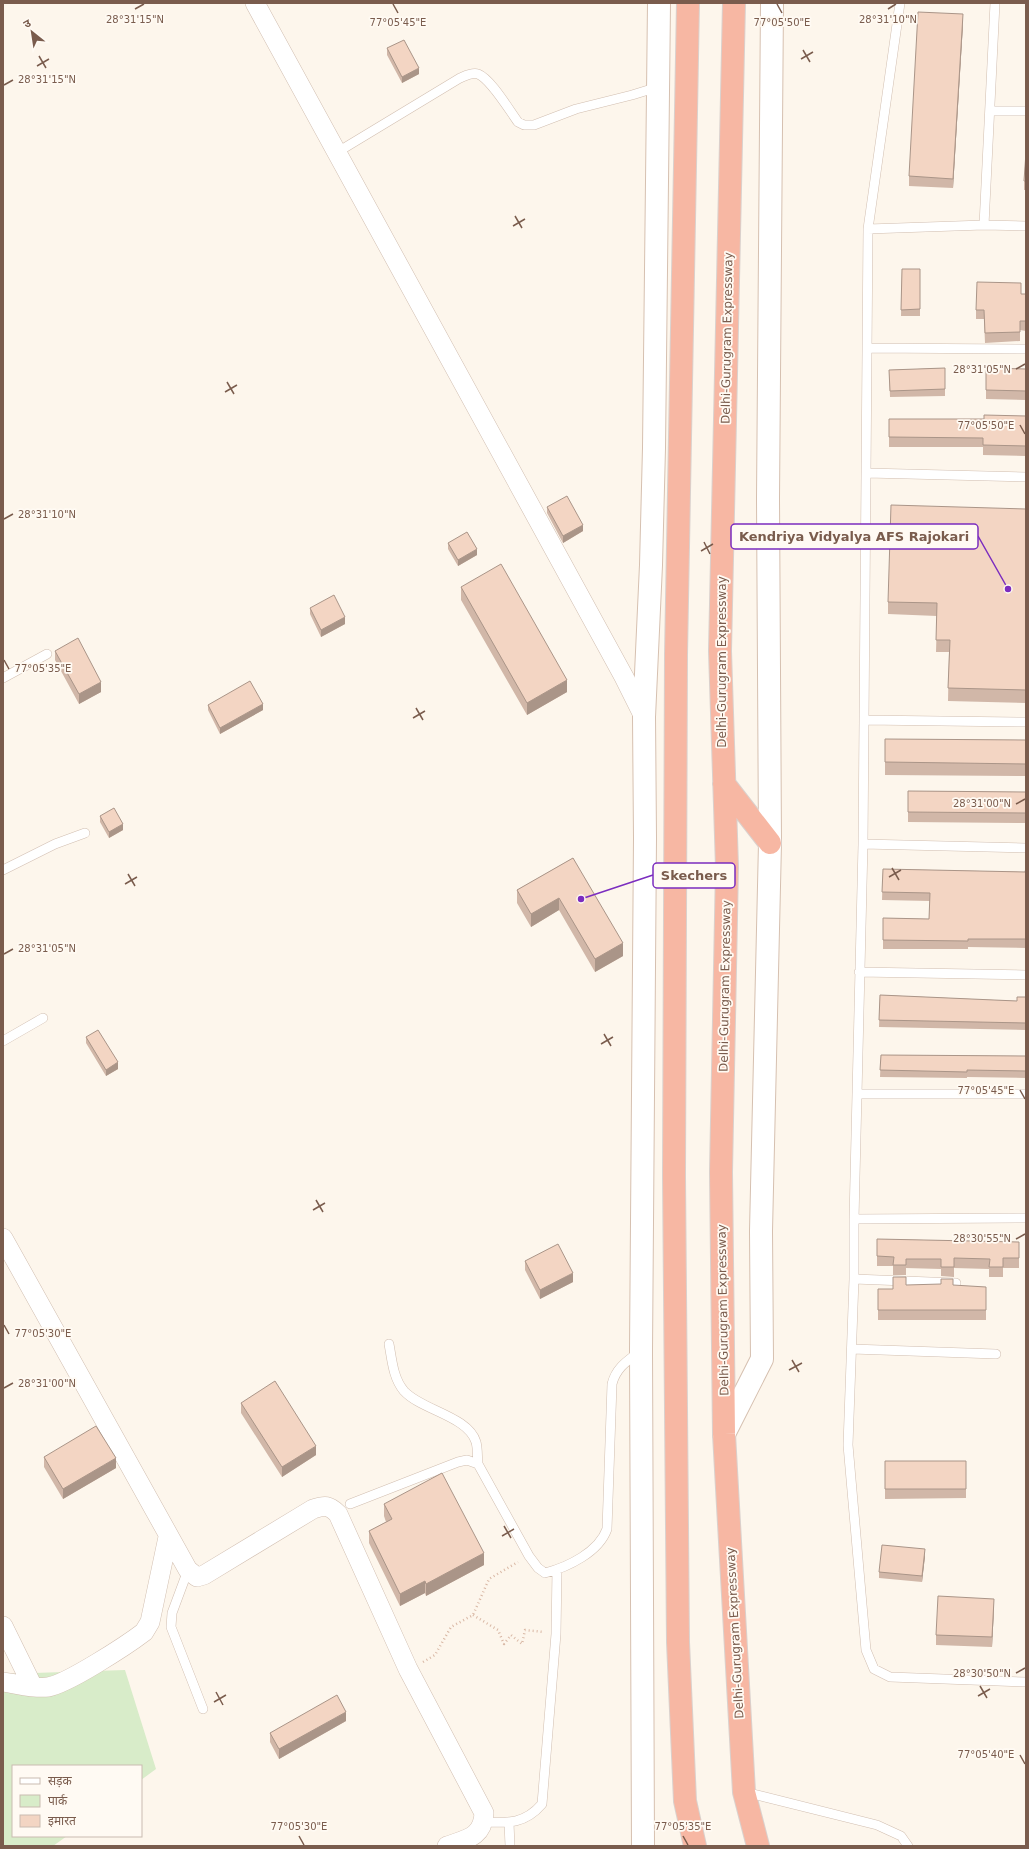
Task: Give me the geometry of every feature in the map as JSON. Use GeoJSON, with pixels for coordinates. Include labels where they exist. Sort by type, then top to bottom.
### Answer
{"type":"FeatureCollection","features":[{"type":"Feature","properties":{"kind":"highway"},"geometry":{"type":"LineString","coordinates":[[688,3],[676,670],[674,1160],[678,1642],[685,1801],[695,1846]]}},
{"type":"Feature","properties":{"kind":"highway","name":"Delhi-Gurugram Expressway"},"geometry":{"type":"LineString","coordinates":[[734,3],[720,651],[727,867],[721,1172],[724,1434],[744,1792],[758,1846]]}},
{"type":"Feature","properties":{"kind":"highway"},"geometry":{"type":"LineString","coordinates":[[724,784],[770,843]]}},
{"type":"Feature","properties":{"kind":"main road"},"geometry":{"type":"LineString","coordinates":[[644,1846],[640,1351],[645,838],[644,717],[652,549],[659,3]]}},
{"type":"Feature","properties":{"kind":"main road"},"geometry":{"type":"LineString","coordinates":[[724,1434],[762,1359],[761,1231],[770,843],[768,491],[772,3]]}},
{"type":"Feature","properties":{"kind":"street"},"geometry":{"type":"LineString","coordinates":[[255,3],[621,671],[644,717]]}},
{"type":"Feature","properties":{"kind":"street"},"geometry":{"type":"LineString","coordinates":[[3,1238],[168,1537],[188,1570],[197,1577],[204,1575],[313,1509],[322,1506],[330,1506],[338,1514],[408,1669],[484,1813],[484,1822],[478,1832],[469,1839],[448,1846]]}},
{"type":"Feature","properties":{"kind":"street"},"geometry":{"type":"LineString","coordinates":[[3,1682],[33,1687],[49,1687],[64,1682],[144,1632],[150,1622],[168,1537]]}},
{"type":"Feature","properties":{"kind":"street"},"geometry":{"type":"LineString","coordinates":[[3,1626],[33,1687]]}},
{"type":"Feature","properties":{"kind":"lane"},"geometry":{"type":"LineString","coordinates":[[900,3],[868,229],[863,844],[859,972],[854,1279],[848,1445],[866,1650],[874,1669],[890,1677],[1026,1682]]}},
{"type":"Feature","properties":{"kind":"lane"},"geometry":{"type":"LineString","coordinates":[[984,225],[996,3]]}},
{"type":"Feature","properties":{"kind":"lane"},"geometry":{"type":"LineString","coordinates":[[336,153],[469,74],[478,74],[487,80],[518,122],[524,125],[534,124],[576,109],[659,87]]}},
{"type":"Feature","properties":{"kind":"lane"},"geometry":{"type":"LineString","coordinates":[[991,110],[1026,111]]}},
{"type":"Feature","properties":{"kind":"lane"},"geometry":{"type":"LineString","coordinates":[[868,229],[984,225],[1026,226]]}},
{"type":"Feature","properties":{"kind":"lane"},"geometry":{"type":"LineString","coordinates":[[868,348],[1026,349]]}},
{"type":"Feature","properties":{"kind":"lane"},"geometry":{"type":"LineString","coordinates":[[867,473],[1026,477]]}},
{"type":"Feature","properties":{"kind":"lane"},"geometry":{"type":"LineString","coordinates":[[3,678],[47,654]]}},
{"type":"Feature","properties":{"kind":"lane"},"geometry":{"type":"LineString","coordinates":[[865,720],[1026,722]]}},
{"type":"Feature","properties":{"kind":"lane"},"geometry":{"type":"LineString","coordinates":[[3,870],[55,844],[85,833]]}},
{"type":"Feature","properties":{"kind":"lane"},"geometry":{"type":"LineString","coordinates":[[863,844],[1026,848]]}},
{"type":"Feature","properties":{"kind":"lane"},"geometry":{"type":"LineString","coordinates":[[859,972],[1026,975]]}},
{"type":"Feature","properties":{"kind":"lane"},"geometry":{"type":"LineString","coordinates":[[3,1040],[43,1018]]}},
{"type":"Feature","properties":{"kind":"lane"},"geometry":{"type":"LineString","coordinates":[[857,1094],[1026,1094]]}},
{"type":"Feature","properties":{"kind":"lane"},"geometry":{"type":"LineString","coordinates":[[854,1219],[1026,1218]]}},
{"type":"Feature","properties":{"kind":"lane"},"geometry":{"type":"LineString","coordinates":[[854,1279],[956,1283]]}},
{"type":"Feature","properties":{"kind":"lane"},"geometry":{"type":"LineString","coordinates":[[389,1344],[396,1378],[405,1391],[464,1426],[473,1434],[477,1443],[478,1464],[529,1556],[538,1568],[546,1573],[557,1570],[587,1553],[603,1539],[607,1529],[612,1384],[614,1375],[618,1368],[640,1351]]}},
{"type":"Feature","properties":{"kind":"lane"},"geometry":{"type":"LineString","coordinates":[[852,1349],[996,1354]]}},
{"type":"Feature","properties":{"kind":"lane"},"geometry":{"type":"LineString","coordinates":[[350,1504],[458,1462],[466,1460],[478,1464]]}},
{"type":"Feature","properties":{"kind":"lane"},"geometry":{"type":"LineString","coordinates":[[188,1570],[172,1613],[171,1627],[203,1709]]}},
{"type":"Feature","properties":{"kind":"lane"},"geometry":{"type":"LineString","coordinates":[[484,1822],[509,1823],[534,1813],[542,1804],[556,1634],[557,1570]]}},
{"type":"Feature","properties":{"kind":"lane"},"geometry":{"type":"LineString","coordinates":[[744,1792],[877,1825],[900,1836],[908,1846]]}},
{"type":"Feature","properties":{"kind":"lane"},"geometry":{"type":"LineString","coordinates":[[509,1823],[510,1846]]}},
{"type":"Feature","properties":{"kind":"path"},"geometry":{"type":"LineString","coordinates":[[408,1669],[435,1655],[451,1627],[473,1616],[489,1579],[529,1556]]}},
{"type":"Feature","properties":{"kind":"path"},"geometry":{"type":"LineString","coordinates":[[473,1616],[498,1630],[504,1644],[511,1635],[522,1644],[525,1630],[556,1634]]}},
{"type":"Feature","properties":{"kind":"green space"},"geometry":{"type":"Polygon","coordinates":[[[125,1670],[156,1769],[142,1779],[142,1765],[12,1765],[12,1837],[66,1837],[53,1846],[3,1846],[3,1674],[125,1670]]]}},
{"type":"Feature","properties":{"kind":"building"},"geometry":{"type":"Polygon","coordinates":[[[918,12],[963,14],[953,179],[909,176],[918,12]]]}},
{"type":"Feature","properties":{"kind":"building"},"geometry":{"type":"Polygon","coordinates":[[[404,40],[419,68],[402,77],[387,48],[404,40]]]}},
{"type":"Feature","properties":{"kind":"building"},"geometry":{"type":"Polygon","coordinates":[[[1026,152],[1026,181],[1024,181],[1026,152]]]}},
{"type":"Feature","properties":{"kind":"building"},"geometry":{"type":"Polygon","coordinates":[[[902,269],[920,269],[920,309],[901,310],[902,269]]]}},
{"type":"Feature","properties":{"kind":"building"},"geometry":{"type":"Polygon","coordinates":[[[977,282],[1021,283],[1021,294],[1026,294],[1026,321],[1020,321],[1020,332],[985,333],[984,310],[976,310],[977,282]]]}},
{"type":"Feature","properties":{"kind":"building"},"geometry":{"type":"Polygon","coordinates":[[[945,368],[945,389],[890,391],[889,370],[945,368]]]}},
{"type":"Feature","properties":{"kind":"building"},"geometry":{"type":"Polygon","coordinates":[[[986,368],[1026,369],[1026,391],[986,390],[986,368]]]}},
{"type":"Feature","properties":{"kind":"building"},"geometry":{"type":"Polygon","coordinates":[[[984,415],[1026,416],[1026,446],[983,445],[983,438],[889,437],[889,419],[984,419],[984,415]]]}},
{"type":"Feature","properties":{"kind":"building"},"geometry":{"type":"Polygon","coordinates":[[[567,496],[583,525],[563,536],[547,507],[567,496]]]}},
{"type":"Feature","properties":{"kind":"building"},"geometry":{"type":"Polygon","coordinates":[[[891,505],[1026,509],[1026,690],[948,688],[950,640],[936,640],[937,603],[888,602],[891,505]]]}},
{"type":"Feature","properties":{"kind":"building"},"geometry":{"type":"Polygon","coordinates":[[[467,532],[477,549],[458,560],[448,543],[467,532]]]}},
{"type":"Feature","properties":{"kind":"building"},"geometry":{"type":"Polygon","coordinates":[[[501,564],[567,680],[527,703],[461,587],[501,564]]]}},
{"type":"Feature","properties":{"kind":"building"},"geometry":{"type":"Polygon","coordinates":[[[334,595],[345,617],[321,630],[310,608],[334,595]]]}},
{"type":"Feature","properties":{"kind":"building"},"geometry":{"type":"Polygon","coordinates":[[[78,638],[101,682],[79,694],[55,651],[78,638]]]}},
{"type":"Feature","properties":{"kind":"building"},"geometry":{"type":"Polygon","coordinates":[[[250,681],[263,704],[220,728],[208,705],[250,681]]]}},
{"type":"Feature","properties":{"kind":"building"},"geometry":{"type":"Polygon","coordinates":[[[885,739],[1026,740],[1026,764],[885,762],[885,739]]]}},
{"type":"Feature","properties":{"kind":"building"},"geometry":{"type":"Polygon","coordinates":[[[908,791],[1026,792],[1026,813],[908,812],[908,791]]]}},
{"type":"Feature","properties":{"kind":"building"},"geometry":{"type":"Polygon","coordinates":[[[114,808],[123,824],[109,832],[100,816],[114,808]]]}},
{"type":"Feature","properties":{"kind":"building"},"geometry":{"type":"Polygon","coordinates":[[[573,858],[623,943],[595,959],[559,898],[531,914],[517,890],[573,858]]]}},
{"type":"Feature","properties":{"kind":"building"},"geometry":{"type":"Polygon","coordinates":[[[1026,868],[1026,939],[968,939],[968,941],[883,940],[883,918],[929,919],[930,893],[882,892],[883,869],[1025,872],[1026,868]]]}},
{"type":"Feature","properties":{"kind":"building"},"geometry":{"type":"Polygon","coordinates":[[[880,995],[1017,1001],[1017,997],[1026,997],[1026,1023],[879,1020],[880,995]]]}},
{"type":"Feature","properties":{"kind":"building"},"geometry":{"type":"Polygon","coordinates":[[[98,1030],[118,1062],[106,1070],[86,1037],[98,1030]]]}},
{"type":"Feature","properties":{"kind":"building"},"geometry":{"type":"Polygon","coordinates":[[[881,1055],[1026,1056],[1026,1071],[967,1070],[967,1072],[880,1070],[881,1055]]]}},
{"type":"Feature","properties":{"kind":"building"},"geometry":{"type":"Polygon","coordinates":[[[877,1239],[1019,1242],[1019,1258],[1003,1258],[1003,1267],[989,1267],[990,1259],[954,1258],[954,1267],[941,1267],[941,1259],[906,1259],[906,1265],[893,1265],[894,1257],[877,1256],[877,1239]]]}},
{"type":"Feature","properties":{"kind":"building"},"geometry":{"type":"Polygon","coordinates":[[[558,1244],[573,1273],[540,1290],[525,1261],[558,1244]]]}},
{"type":"Feature","properties":{"kind":"building"},"geometry":{"type":"Polygon","coordinates":[[[893,1277],[906,1277],[906,1285],[941,1284],[941,1279],[953,1279],[953,1285],[986,1287],[986,1310],[878,1310],[878,1289],[893,1289],[893,1277]]]}},
{"type":"Feature","properties":{"kind":"building"},"geometry":{"type":"Polygon","coordinates":[[[275,1381],[316,1446],[282,1467],[241,1403],[275,1381]]]}},
{"type":"Feature","properties":{"kind":"building"},"geometry":{"type":"Polygon","coordinates":[[[96,1426],[116,1458],[63,1489],[44,1457],[96,1426]]]}},
{"type":"Feature","properties":{"kind":"building"},"geometry":{"type":"Polygon","coordinates":[[[885,1461],[966,1461],[966,1489],[885,1489],[885,1461]]]}},
{"type":"Feature","properties":{"kind":"building"},"geometry":{"type":"Polygon","coordinates":[[[442,1473],[484,1553],[426,1584],[425,1581],[400,1594],[369,1531],[392,1519],[384,1504],[442,1473]]]}},
{"type":"Feature","properties":{"kind":"building"},"geometry":{"type":"Polygon","coordinates":[[[882,1545],[925,1549],[922,1576],[879,1572],[882,1545]]]}},
{"type":"Feature","properties":{"kind":"building"},"geometry":{"type":"Polygon","coordinates":[[[938,1596],[994,1599],[992,1637],[936,1635],[938,1596]]]}},
{"type":"Feature","properties":{"kind":"building"},"geometry":{"type":"Polygon","coordinates":[[[337,1695],[346,1712],[279,1749],[270,1733],[337,1695]]]}},
{"type":"Feature","properties":{"kind":"place","name":"Kendriya Vidyalya AFS Rajokari"},"geometry":{"type":"Point","coordinates":[1008,589]}},
{"type":"Feature","properties":{"kind":"place","name":"Skechers"},"geometry":{"type":"Point","coordinates":[581,899]}}]}
